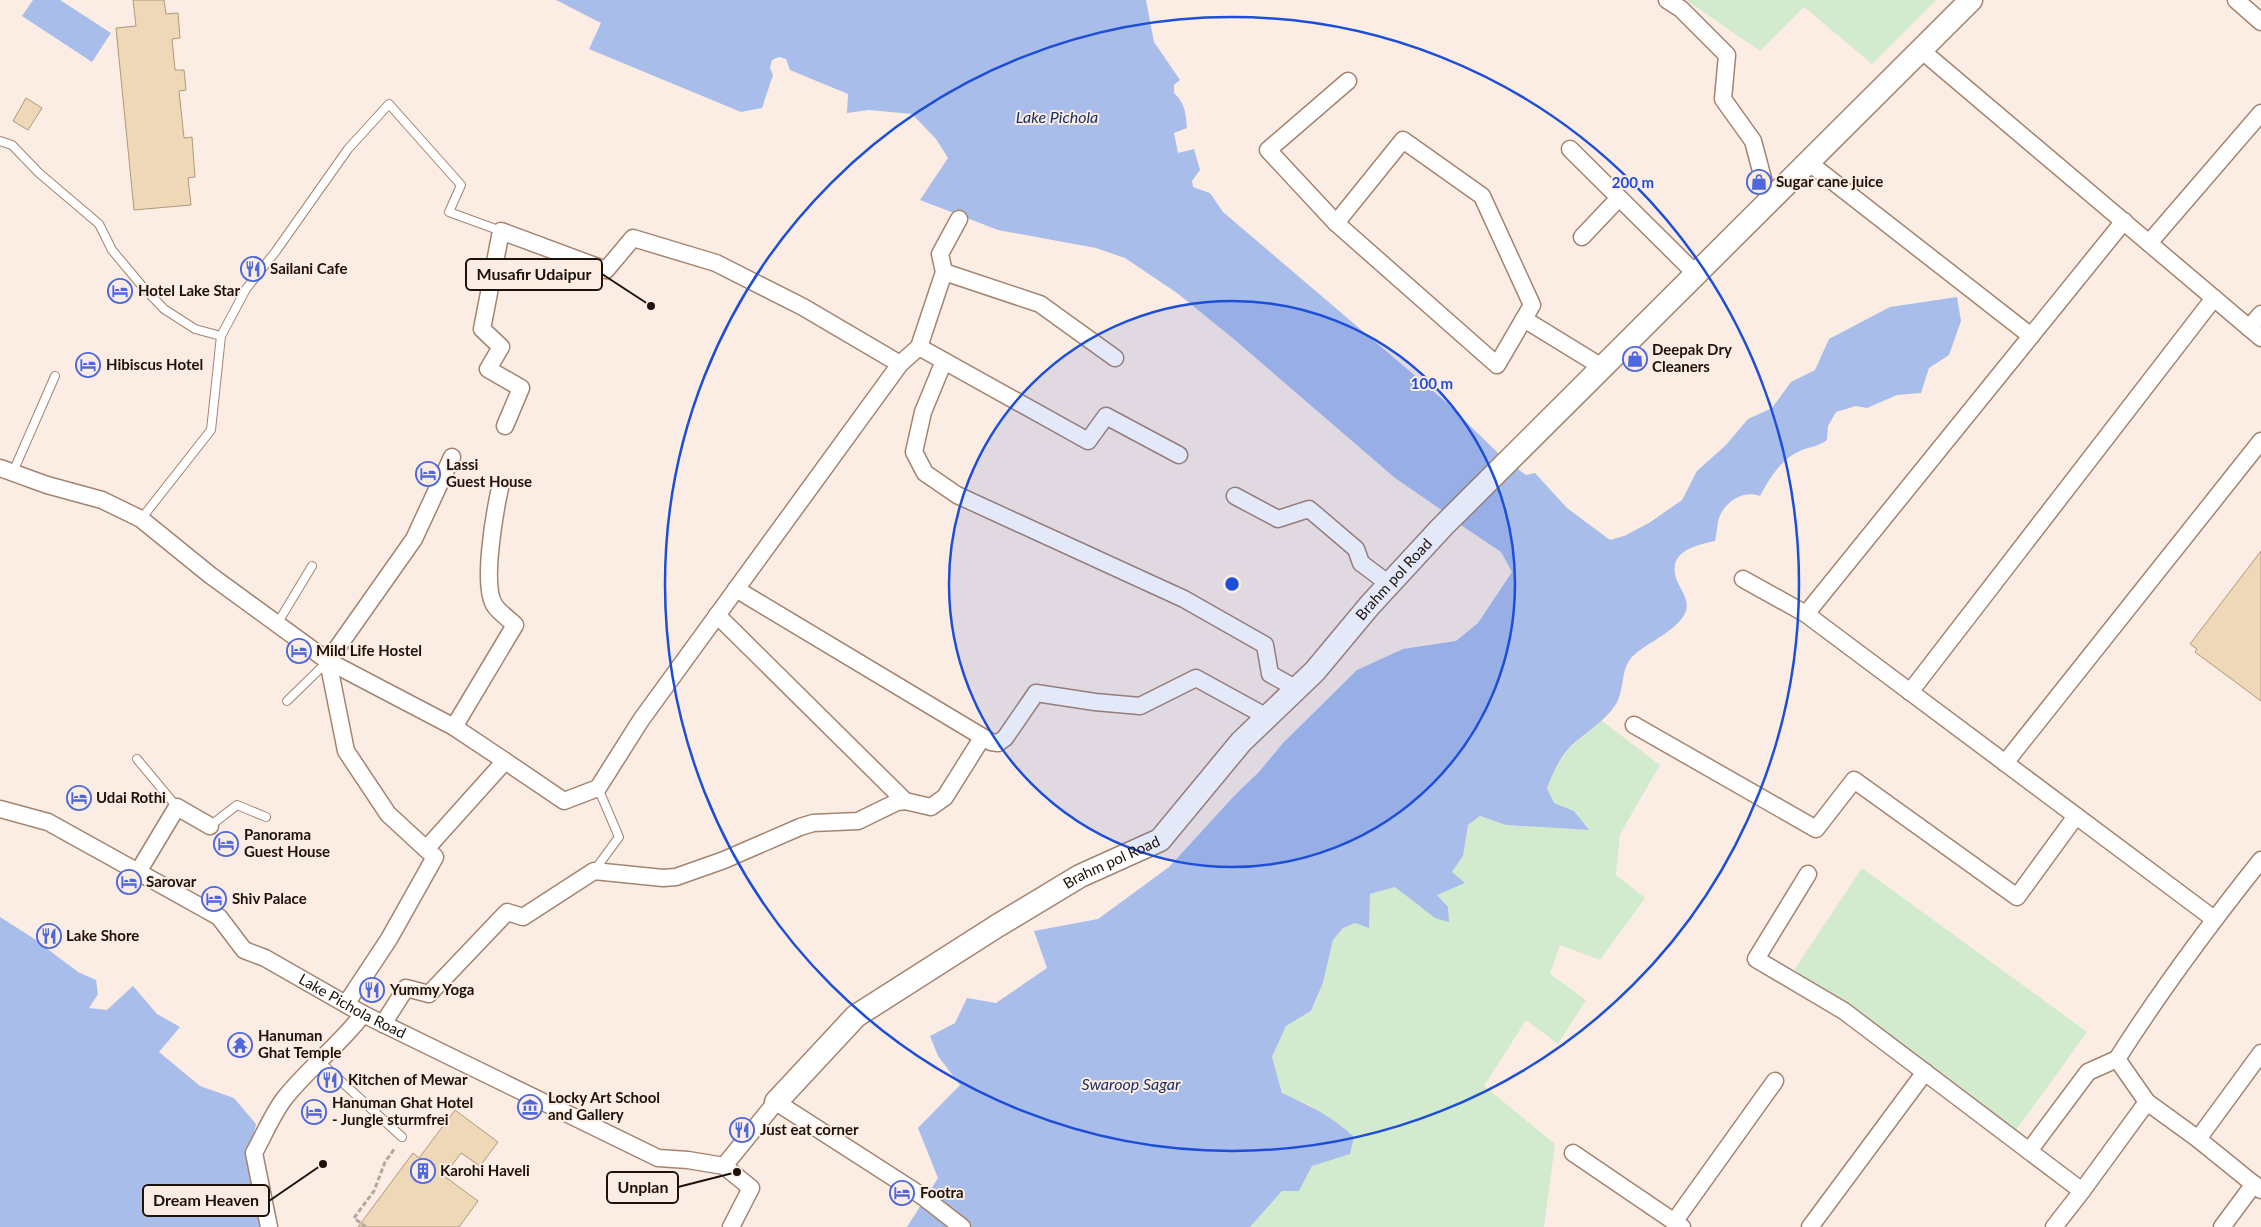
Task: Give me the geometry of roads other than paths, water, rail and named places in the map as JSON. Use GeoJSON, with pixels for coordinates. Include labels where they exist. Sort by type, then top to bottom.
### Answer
{"type":"FeatureCollection","features":[{"type":"Feature","properties":{"kind":"street"},"geometry":{"type":"LineString","coordinates":[[1668,0],[1681,9],[1727,55],[1724,99],[1753,140],[1769,201]]}},
{"type":"Feature","properties":{"kind":"street","name":"Brahm pol Road"},"geometry":{"type":"LineString","coordinates":[[776,1102],[856,1016],[997,926],[1080,876],[1160,840],[1241,742],[1315,671],[1389,584],[1442,527],[1971,0]]}},
{"type":"Feature","properties":{"kind":"street"},"geometry":{"type":"LineString","coordinates":[[2236,0],[2261,22]]}},
{"type":"Feature","properties":{"kind":"street"},"geometry":{"type":"LineString","coordinates":[[1921,50],[2255,333],[2261,314]]}},
{"type":"Feature","properties":{"kind":"street"},"geometry":{"type":"LineString","coordinates":[[1336,223],[1403,140],[1482,196],[1532,305],[1497,365],[1336,223],[1268,150],[1348,81]]}},
{"type":"Feature","properties":{"kind":"street"},"geometry":{"type":"LineString","coordinates":[[2149,243],[2261,113]]}},
{"type":"Feature","properties":{"kind":"street"},"geometry":{"type":"LineString","coordinates":[[1570,149],[1696,274]]}},
{"type":"Feature","properties":{"kind":"street"},"geometry":{"type":"LineString","coordinates":[[1808,162],[2031,336]]}},
{"type":"Feature","properties":{"kind":"street"},"geometry":{"type":"LineString","coordinates":[[1582,237],[1619,198]]}},
{"type":"Feature","properties":{"kind":"street"},"geometry":{"type":"LineString","coordinates":[[6,470],[47,485],[102,500],[140,519],[210,575],[328,661],[454,727],[564,802],[598,788],[640,720],[900,364],[918,347],[944,272],[940,254],[958,219]]}},
{"type":"Feature","properties":{"kind":"street"},"geometry":{"type":"LineString","coordinates":[[1806,614],[2124,221]]}},
{"type":"Feature","properties":{"kind":"street"},"geometry":{"type":"LineString","coordinates":[[505,426],[521,388],[488,369],[501,347],[482,329],[502,231],[606,270],[633,238],[716,263],[803,307],[900,364]]}},
{"type":"Feature","properties":{"kind":"street"},"geometry":{"type":"LineString","coordinates":[[944,272],[1040,304],[1115,358]]}},
{"type":"Feature","properties":{"kind":"street"},"geometry":{"type":"LineString","coordinates":[[1910,692],[2214,298]]}},
{"type":"Feature","properties":{"kind":"street"},"geometry":{"type":"LineString","coordinates":[[1524,319],[1602,367]]}},
{"type":"Feature","properties":{"kind":"street"},"geometry":{"type":"LineString","coordinates":[[918,347],[1088,441],[1106,416],[1179,455]]}},
{"type":"Feature","properties":{"kind":"street"},"geometry":{"type":"LineString","coordinates":[[944,360],[923,412],[914,452],[925,473],[957,495],[1184,600],[1265,644],[1270,674],[1297,689]]}},
{"type":"Feature","properties":{"kind":"street"},"geometry":{"type":"LineString","coordinates":[[2005,763],[2261,441]]}},
{"type":"Feature","properties":{"kind":"street"},"geometry":{"type":"LineString","coordinates":[[346,1004],[389,939],[434,857],[388,814],[346,751],[328,661],[414,539],[452,457]]}},
{"type":"Feature","properties":{"kind":"street"},"geometry":{"type":"LineString","coordinates":[[454,727],[515,625],[494,605],[488,573],[500,488]]}},
{"type":"Feature","properties":{"kind":"street"},"geometry":{"type":"LineString","coordinates":[[1235,496],[1278,519],[1309,509],[1356,549],[1361,563],[1389,584]]}},
{"type":"Feature","properties":{"kind":"street"},"geometry":{"type":"LineString","coordinates":[[1743,579],[1806,614],[2214,919]]}},
{"type":"Feature","properties":{"kind":"street"},"geometry":{"type":"LineString","coordinates":[[736,589],[982,738],[998,743],[1005,738],[1036,693],[1095,702],[1140,706],[1196,678],[1268,717]]}},
{"type":"Feature","properties":{"kind":"street"},"geometry":{"type":"LineString","coordinates":[[717,615],[905,801]]}},
{"type":"Feature","properties":{"kind":"street"},"geometry":{"type":"LineString","coordinates":[[1634,725],[1816,829],[1854,780],[2017,897],[2076,816]]}},
{"type":"Feature","properties":{"kind":"street"},"geometry":{"type":"LineString","coordinates":[[383,1024],[406,988],[429,994],[507,912],[523,917],[594,871],[663,878],[676,877],[724,860],[813,823],[848,823],[858,821],[891,804],[905,801],[931,807],[945,797],[982,738]]}},
{"type":"Feature","properties":{"kind":"street"},"geometry":{"type":"LineString","coordinates":[[426,849],[505,761]]}},
{"type":"Feature","properties":{"kind":"street"},"geometry":{"type":"LineString","coordinates":[[138,872],[177,807],[210,826]]}},
{"type":"Feature","properties":{"kind":"street","name":"Lake Pichola Road"},"geometry":{"type":"LineString","coordinates":[[0,809],[48,822],[138,872],[218,917],[244,950],[265,958],[383,1024],[658,1158],[688,1160],[724,1166]]}},
{"type":"Feature","properties":{"kind":"street"},"geometry":{"type":"LineString","coordinates":[[2029,1152],[2088,1072],[2117,1059],[2138,1026],[2214,919],[2261,860]]}},
{"type":"Feature","properties":{"kind":"street"},"geometry":{"type":"LineString","coordinates":[[1808,874],[1756,959],[1844,1011],[2082,1191]]}},
{"type":"Feature","properties":{"kind":"street"},"geometry":{"type":"LineString","coordinates":[[269,1227],[254,1153],[283,1100],[318,1060],[347,1036],[363,1014]]}},
{"type":"Feature","properties":{"kind":"street"},"geometry":{"type":"LineString","coordinates":[[2198,1139],[2261,1053]]}},
{"type":"Feature","properties":{"kind":"street"},"geometry":{"type":"LineString","coordinates":[[2117,1059],[2147,1102],[2198,1139],[2257,1187],[2222,1227]]}},
{"type":"Feature","properties":{"kind":"street"},"geometry":{"type":"LineString","coordinates":[[1810,1227],[1925,1072]]}},
{"type":"Feature","properties":{"kind":"street"},"geometry":{"type":"LineString","coordinates":[[1573,1153],[1678,1224],[1775,1081]]}},
{"type":"Feature","properties":{"kind":"street"},"geometry":{"type":"LineString","coordinates":[[732,1227],[751,1188],[724,1166],[776,1102],[922,1196],[962,1227]]}},
{"type":"Feature","properties":{"kind":"street"},"geometry":{"type":"LineString","coordinates":[[2054,1227],[2147,1102]]}},
{"type":"Feature","properties":{"kind":"lane"},"geometry":{"type":"LineString","coordinates":[[140,519],[211,430],[221,336],[246,289],[276,251],[348,149],[389,104],[461,185],[449,212],[502,231]]}},
{"type":"Feature","properties":{"kind":"lane"},"geometry":{"type":"LineString","coordinates":[[0,142],[12,145],[39,174],[99,224],[112,250],[142,286],[164,308],[195,329],[221,336]]}},
{"type":"Feature","properties":{"kind":"lane"},"geometry":{"type":"LineString","coordinates":[[6,470],[54,376]]}},
{"type":"Feature","properties":{"kind":"lane"},"geometry":{"type":"LineString","coordinates":[[277,624],[312,566]]}},
{"type":"Feature","properties":{"kind":"lane"},"geometry":{"type":"LineString","coordinates":[[288,701],[328,661]]}},
{"type":"Feature","properties":{"kind":"lane"},"geometry":{"type":"LineString","coordinates":[[137,759],[177,807]]}},
{"type":"Feature","properties":{"kind":"lane"},"geometry":{"type":"LineString","coordinates":[[594,871],[619,837],[598,788]]}},
{"type":"Feature","properties":{"kind":"lane"},"geometry":{"type":"LineString","coordinates":[[210,826],[237,805],[266,817]]}},
{"type":"Feature","properties":{"kind":"lane"},"geometry":{"type":"LineString","coordinates":[[318,1060],[402,1137]]}},
{"type":"Feature","properties":{"kind":"water"},"geometry":{"type":"Polygon","coordinates":[[[33,0],[60,0],[111,33],[92,62],[22,16],[33,0]]]}},
{"type":"Feature","properties":{"kind":"water","name":"Lake Pichola"},"geometry":{"type":"Polygon","coordinates":[[[556,0],[1146,0],[1154,42],[1180,80],[1174,85],[1174,93],[1183,105],[1187,128],[1174,133],[1178,153],[1194,149],[1200,170],[1192,181],[1193,187],[1210,193],[1223,212],[1447,403],[1500,455],[1443,511],[1395,478],[1235,340],[1177,293],[1125,258],[1096,248],[998,230],[920,200],[948,158],[936,139],[912,114],[869,110],[847,113],[848,94],[790,70],[786,59],[779,57],[772,60],[770,68],[773,75],[762,108],[741,112],[589,49],[601,23],[556,0]]]}},
{"type":"Feature","properties":{"kind":"water","name":"Swaroop Sagar"},"geometry":{"type":"Polygon","coordinates":[[[1957,297],[1961,321],[1949,355],[1929,368],[1921,393],[1897,395],[1867,408],[1856,406],[1836,412],[1828,426],[1827,440],[1788,458],[1772,475],[1760,496],[1742,496],[1730,502],[1719,518],[1715,541],[1698,545],[1678,558],[1675,564],[1675,573],[1685,596],[1686,611],[1677,624],[1640,650],[1630,660],[1616,704],[1606,717],[1565,752],[1547,788],[1554,803],[1574,811],[1589,830],[1506,825],[1480,816],[1468,825],[1463,856],[1452,872],[1465,883],[1437,895],[1448,907],[1449,922],[1435,918],[1395,887],[1370,894],[1369,928],[1355,923],[1343,928],[1333,940],[1323,983],[1311,1011],[1286,1026],[1272,1057],[1282,1093],[1302,1102],[1338,1123],[1354,1137],[1350,1154],[1312,1166],[1299,1191],[1282,1191],[1250,1227],[907,1227],[938,1178],[918,1128],[960,1085],[938,1056],[930,1036],[955,1023],[967,998],[996,1003],[1047,968],[1034,931],[1098,919],[1169,867],[1235,795],[1259,772],[1283,743],[1357,670],[1403,649],[1456,641],[1478,623],[1512,572],[1501,552],[1461,525],[1518,467],[1526,475],[1535,473],[1567,508],[1610,540],[1624,536],[1649,523],[1682,500],[1697,471],[1726,445],[1748,419],[1772,408],[1791,382],[1815,370],[1829,339],[1890,307],[1957,297]]]}},
{"type":"Feature","properties":{"kind":"water"},"geometry":{"type":"Polygon","coordinates":[[[0,917],[33,938],[78,972],[96,980],[98,994],[89,1008],[107,1010],[133,986],[157,1014],[180,1027],[159,1052],[200,1086],[234,1098],[256,1124],[250,1154],[264,1227],[0,1227],[0,917]]]}},
{"type":"Feature","properties":{"kind":"place","name":"Sugar cane juice"},"geometry":{"type":"Point","coordinates":[1759,182]}},
{"type":"Feature","properties":{"kind":"place","name":"Sailani Cafe"},"geometry":{"type":"Point","coordinates":[253,269]}},
{"type":"Feature","properties":{"kind":"place","name":"Hotel Lake Star"},"geometry":{"type":"Point","coordinates":[120,291]}},
{"type":"Feature","properties":{"kind":"place","name":"Musafir Udaipur"},"geometry":{"type":"Point","coordinates":[651,306]}},
{"type":"Feature","properties":{"kind":"place","name":"Deepak Dry Cleaners"},"geometry":{"type":"Point","coordinates":[1635,359]}},
{"type":"Feature","properties":{"kind":"place","name":"Hibiscus Hotel"},"geometry":{"type":"Point","coordinates":[88,365]}},
{"type":"Feature","properties":{"kind":"place","name":"Lassi Guest House"},"geometry":{"type":"Point","coordinates":[428,474]}},
{"type":"Feature","properties":{"kind":"place","name":"Mild Life Hostel"},"geometry":{"type":"Point","coordinates":[299,651]}},
{"type":"Feature","properties":{"kind":"place","name":"Udai Rothi"},"geometry":{"type":"Point","coordinates":[79,798]}},
{"type":"Feature","properties":{"kind":"place","name":"Panorama Guest House"},"geometry":{"type":"Point","coordinates":[226,844]}},
{"type":"Feature","properties":{"kind":"place","name":"Sarovar"},"geometry":{"type":"Point","coordinates":[129,882]}},
{"type":"Feature","properties":{"kind":"place","name":"Shiv Palace"},"geometry":{"type":"Point","coordinates":[214,899]}},
{"type":"Feature","properties":{"kind":"place","name":"Lake Shore"},"geometry":{"type":"Point","coordinates":[49,936]}},
{"type":"Feature","properties":{"kind":"place","name":"Yummy Yoga"},"geometry":{"type":"Point","coordinates":[372,990]}},
{"type":"Feature","properties":{"kind":"place","name":"Hanuman Ghat Temple"},"geometry":{"type":"Point","coordinates":[240,1045]}},
{"type":"Feature","properties":{"kind":"place","name":"Kitchen of Mewar"},"geometry":{"type":"Point","coordinates":[330,1080]}},
{"type":"Feature","properties":{"kind":"place","name":"Locky Art School and Gallery"},"geometry":{"type":"Point","coordinates":[530,1107]}},
{"type":"Feature","properties":{"kind":"place","name":"Hanuman Ghat Hotel - Jungle sturmfrei"},"geometry":{"type":"Point","coordinates":[314,1112]}},
{"type":"Feature","properties":{"kind":"place","name":"Just eat corner"},"geometry":{"type":"Point","coordinates":[742,1130]}},
{"type":"Feature","properties":{"kind":"place","name":"Dream Heaven"},"geometry":{"type":"Point","coordinates":[323,1164]}},
{"type":"Feature","properties":{"kind":"place","name":"Karohi Haveli"},"geometry":{"type":"Point","coordinates":[423,1171]}},
{"type":"Feature","properties":{"kind":"place","name":"Unplan"},"geometry":{"type":"Point","coordinates":[737,1172]}},
{"type":"Feature","properties":{"kind":"place","name":"Footra"},"geometry":{"type":"Point","coordinates":[902,1193]}}]}
